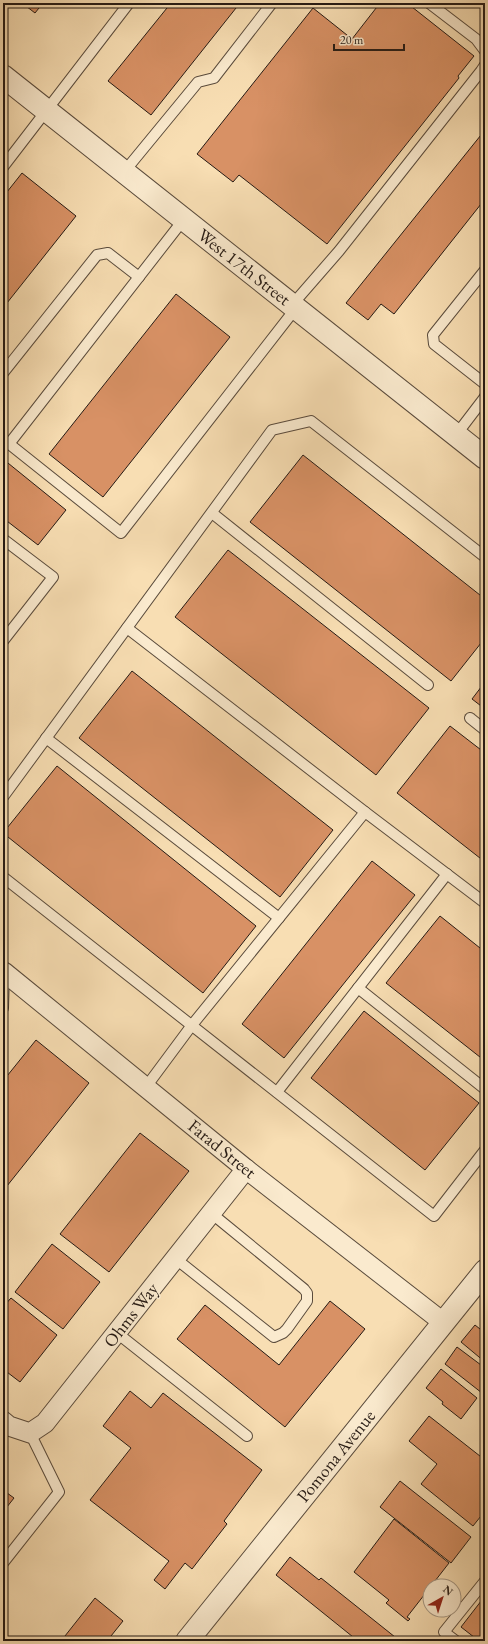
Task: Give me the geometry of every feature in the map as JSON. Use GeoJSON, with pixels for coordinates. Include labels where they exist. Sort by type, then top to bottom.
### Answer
{"type":"FeatureCollection","features":[{"type":"Feature","properties":{"kind":"street","name":"West 17th Street"},"geometry":{"type":"LineString","coordinates":[[3,76],[485,458]]}},
{"type":"Feature","properties":{"kind":"street","name":"Farad Street"},"geometry":{"type":"LineString","coordinates":[[4,972],[246,1169],[444,1323]]}},
{"type":"Feature","properties":{"kind":"street","name":"Ohms Way"},"geometry":{"type":"LineString","coordinates":[[30,1433],[45,1424],[246,1169]]}},
{"type":"Feature","properties":{"kind":"street","name":"Pomona Avenue"},"geometry":{"type":"LineString","coordinates":[[187,1641],[485,1271]]}},
{"type":"Feature","properties":{"kind":"street"},"geometry":{"type":"LineString","coordinates":[[3,1421],[9,1426],[30,1433]]}},
{"type":"Feature","properties":{"kind":"lane"},"geometry":{"type":"LineString","coordinates":[[3,167],[129,3]]}},
{"type":"Feature","properties":{"kind":"lane"},"geometry":{"type":"LineString","coordinates":[[124,172],[198,82],[214,78],[272,3]]}},
{"type":"Feature","properties":{"kind":"lane"},"geometry":{"type":"LineString","coordinates":[[429,3],[476,39],[485,51]]}},
{"type":"Feature","properties":{"kind":"lane"},"geometry":{"type":"LineString","coordinates":[[184,219],[6,442],[121,534],[294,306],[339,251],[485,64]]}},
{"type":"Feature","properties":{"kind":"lane"},"geometry":{"type":"LineString","coordinates":[[3,373],[97,255],[108,253],[139,277]]}},
{"type":"Feature","properties":{"kind":"lane"},"geometry":{"type":"LineString","coordinates":[[485,270],[433,335],[434,344],[485,384]]}},
{"type":"Feature","properties":{"kind":"lane"},"geometry":{"type":"LineString","coordinates":[[456,435],[485,397]]}},
{"type":"Feature","properties":{"kind":"lane"},"geometry":{"type":"LineString","coordinates":[[3,797],[272,430],[311,421],[485,557]]}},
{"type":"Feature","properties":{"kind":"lane"},"geometry":{"type":"LineString","coordinates":[[212,513],[428,685]]}},
{"type":"Feature","properties":{"kind":"lane"},"geometry":{"type":"LineString","coordinates":[[3,539],[53,577],[3,641]]}},
{"type":"Feature","properties":{"kind":"lane"},"geometry":{"type":"LineString","coordinates":[[127,628],[485,903]]}},
{"type":"Feature","properties":{"kind":"lane"},"geometry":{"type":"LineString","coordinates":[[470,718],[485,730]]}},
{"type":"Feature","properties":{"kind":"lane"},"geometry":{"type":"LineString","coordinates":[[46,738],[279,918]]}},
{"type":"Feature","properties":{"kind":"lane"},"geometry":{"type":"LineString","coordinates":[[146,1087],[192,1025],[365,812]]}},
{"type":"Feature","properties":{"kind":"lane"},"geometry":{"type":"LineString","coordinates":[[277,1092],[447,874]]}},
{"type":"Feature","properties":{"kind":"lane"},"geometry":{"type":"LineString","coordinates":[[3,877],[434,1216],[485,1150]]}},
{"type":"Feature","properties":{"kind":"lane"},"geometry":{"type":"LineString","coordinates":[[3,1008],[4,972]]}},
{"type":"Feature","properties":{"kind":"lane"},"geometry":{"type":"LineString","coordinates":[[358,988],[485,1089]]}},
{"type":"Feature","properties":{"kind":"lane"},"geometry":{"type":"LineString","coordinates":[[176,1259],[274,1337],[283,1333],[287,1329],[307,1301],[307,1293],[211,1213]]}},
{"type":"Feature","properties":{"kind":"lane"},"geometry":{"type":"LineString","coordinates":[[117,1333],[247,1436]]}},
{"type":"Feature","properties":{"kind":"lane"},"geometry":{"type":"LineString","coordinates":[[3,1563],[59,1492],[30,1433]]}},
{"type":"Feature","properties":{"kind":"lane"},"geometry":{"type":"LineString","coordinates":[[456,1641],[444,1632],[485,1581]]}},
{"type":"Feature","properties":{"kind":"building"},"geometry":{"type":"Polygon","coordinates":[[[22,3],[43,3],[35,13],[22,3]]]}},
{"type":"Feature","properties":{"kind":"building"},"geometry":{"type":"Polygon","coordinates":[[[171,3],[240,3],[151,115],[108,81],[171,3]]]}},
{"type":"Feature","properties":{"kind":"building"},"geometry":{"type":"Polygon","coordinates":[[[380,3],[407,3],[474,56],[458,76],[459,78],[327,244],[239,175],[233,182],[197,154],[313,8],[352,39],[380,3]]]}},
{"type":"Feature","properties":{"kind":"building"},"geometry":{"type":"Polygon","coordinates":[[[485,130],[485,199],[394,314],[381,304],[368,320],[346,303],[485,130]]]}},
{"type":"Feature","properties":{"kind":"building"},"geometry":{"type":"Polygon","coordinates":[[[22,173],[76,216],[3,308],[3,197],[22,173]]]}},
{"type":"Feature","properties":{"kind":"building"},"geometry":{"type":"Polygon","coordinates":[[[176,294],[230,337],[103,497],[49,454],[176,294]]]}},
{"type":"Feature","properties":{"kind":"building"},"geometry":{"type":"Polygon","coordinates":[[[303,455],[485,599],[485,638],[451,681],[250,522],[303,455]]]}},
{"type":"Feature","properties":{"kind":"building"},"geometry":{"type":"Polygon","coordinates":[[[3,459],[66,510],[38,545],[3,518],[3,459]]]}},
{"type":"Feature","properties":{"kind":"building"},"geometry":{"type":"Polygon","coordinates":[[[228,550],[429,708],[376,775],[175,617],[228,550]]]}},
{"type":"Feature","properties":{"kind":"building"},"geometry":{"type":"Polygon","coordinates":[[[132,671],[333,830],[280,897],[79,738],[132,671]]]}},
{"type":"Feature","properties":{"kind":"building"},"geometry":{"type":"Polygon","coordinates":[[[485,682],[485,709],[472,699],[485,682]]]}},
{"type":"Feature","properties":{"kind":"building"},"geometry":{"type":"Polygon","coordinates":[[[450,726],[485,753],[485,862],[397,793],[450,726]]]}},
{"type":"Feature","properties":{"kind":"building"},"geometry":{"type":"Polygon","coordinates":[[[57,766],[256,926],[203,993],[3,833],[57,766]]]}},
{"type":"Feature","properties":{"kind":"building"},"geometry":{"type":"Polygon","coordinates":[[[372,861],[415,895],[284,1058],[242,1024],[372,861]]]}},
{"type":"Feature","properties":{"kind":"building"},"geometry":{"type":"Polygon","coordinates":[[[440,916],[485,952],[485,1061],[386,983],[440,916]]]}},
{"type":"Feature","properties":{"kind":"building"},"geometry":{"type":"Polygon","coordinates":[[[364,1011],[479,1103],[425,1170],[311,1078],[364,1011]]]}},
{"type":"Feature","properties":{"kind":"building"},"geometry":{"type":"Polygon","coordinates":[[[36,1040],[89,1083],[3,1191],[3,1081],[36,1040]]]}},
{"type":"Feature","properties":{"kind":"building"},"geometry":{"type":"Polygon","coordinates":[[[140,1133],[189,1171],[109,1272],[60,1234],[140,1133]]]}},
{"type":"Feature","properties":{"kind":"building"},"geometry":{"type":"Polygon","coordinates":[[[52,1244],[100,1282],[63,1329],[15,1292],[52,1244]]]}},
{"type":"Feature","properties":{"kind":"building"},"geometry":{"type":"Polygon","coordinates":[[[11,1298],[57,1335],[20,1382],[3,1369],[3,1307],[11,1298]]]}},
{"type":"Feature","properties":{"kind":"building"},"geometry":{"type":"Polygon","coordinates":[[[330,1301],[365,1329],[285,1427],[177,1339],[205,1305],[279,1365],[330,1301]]]}},
{"type":"Feature","properties":{"kind":"building"},"geometry":{"type":"Polygon","coordinates":[[[475,1325],[485,1333],[485,1362],[461,1342],[475,1325]]]}},
{"type":"Feature","properties":{"kind":"building"},"geometry":{"type":"Polygon","coordinates":[[[457,1347],[485,1368],[485,1389],[482,1393],[445,1364],[457,1347]]]}},
{"type":"Feature","properties":{"kind":"building"},"geometry":{"type":"Polygon","coordinates":[[[441,1369],[477,1398],[461,1419],[442,1404],[443,1402],[426,1388],[441,1369]]]}},
{"type":"Feature","properties":{"kind":"building"},"geometry":{"type":"Polygon","coordinates":[[[130,1391],[151,1408],[163,1393],[262,1470],[224,1521],[227,1524],[192,1569],[185,1563],[165,1589],[154,1580],[169,1561],[90,1500],[131,1448],[103,1426],[130,1391]]]}},
{"type":"Feature","properties":{"kind":"building"},"geometry":{"type":"Polygon","coordinates":[[[429,1416],[485,1460],[485,1511],[473,1526],[421,1484],[437,1464],[409,1441],[429,1416]]]}},
{"type":"Feature","properties":{"kind":"building"},"geometry":{"type":"Polygon","coordinates":[[[400,1481],[471,1537],[451,1563],[380,1507],[400,1481]]]}},
{"type":"Feature","properties":{"kind":"building"},"geometry":{"type":"Polygon","coordinates":[[[3,1490],[14,1498],[3,1512],[3,1490]]]}},
{"type":"Feature","properties":{"kind":"building"},"geometry":{"type":"Polygon","coordinates":[[[394,1519],[449,1563],[437,1578],[422,1578],[422,1598],[407,1617],[410,1619],[408,1621],[386,1603],[389,1600],[354,1572],[394,1519]]]}},
{"type":"Feature","properties":{"kind":"building"},"geometry":{"type":"Polygon","coordinates":[[[290,1557],[319,1580],[321,1578],[400,1641],[358,1641],[276,1575],[290,1557]]]}},
{"type":"Feature","properties":{"kind":"building"},"geometry":{"type":"Polygon","coordinates":[[[485,1596],[485,1641],[479,1641],[461,1627],[485,1596]]]}},
{"type":"Feature","properties":{"kind":"building"},"geometry":{"type":"Polygon","coordinates":[[[95,1598],[123,1621],[107,1641],[61,1641],[95,1598]]]}}]}
